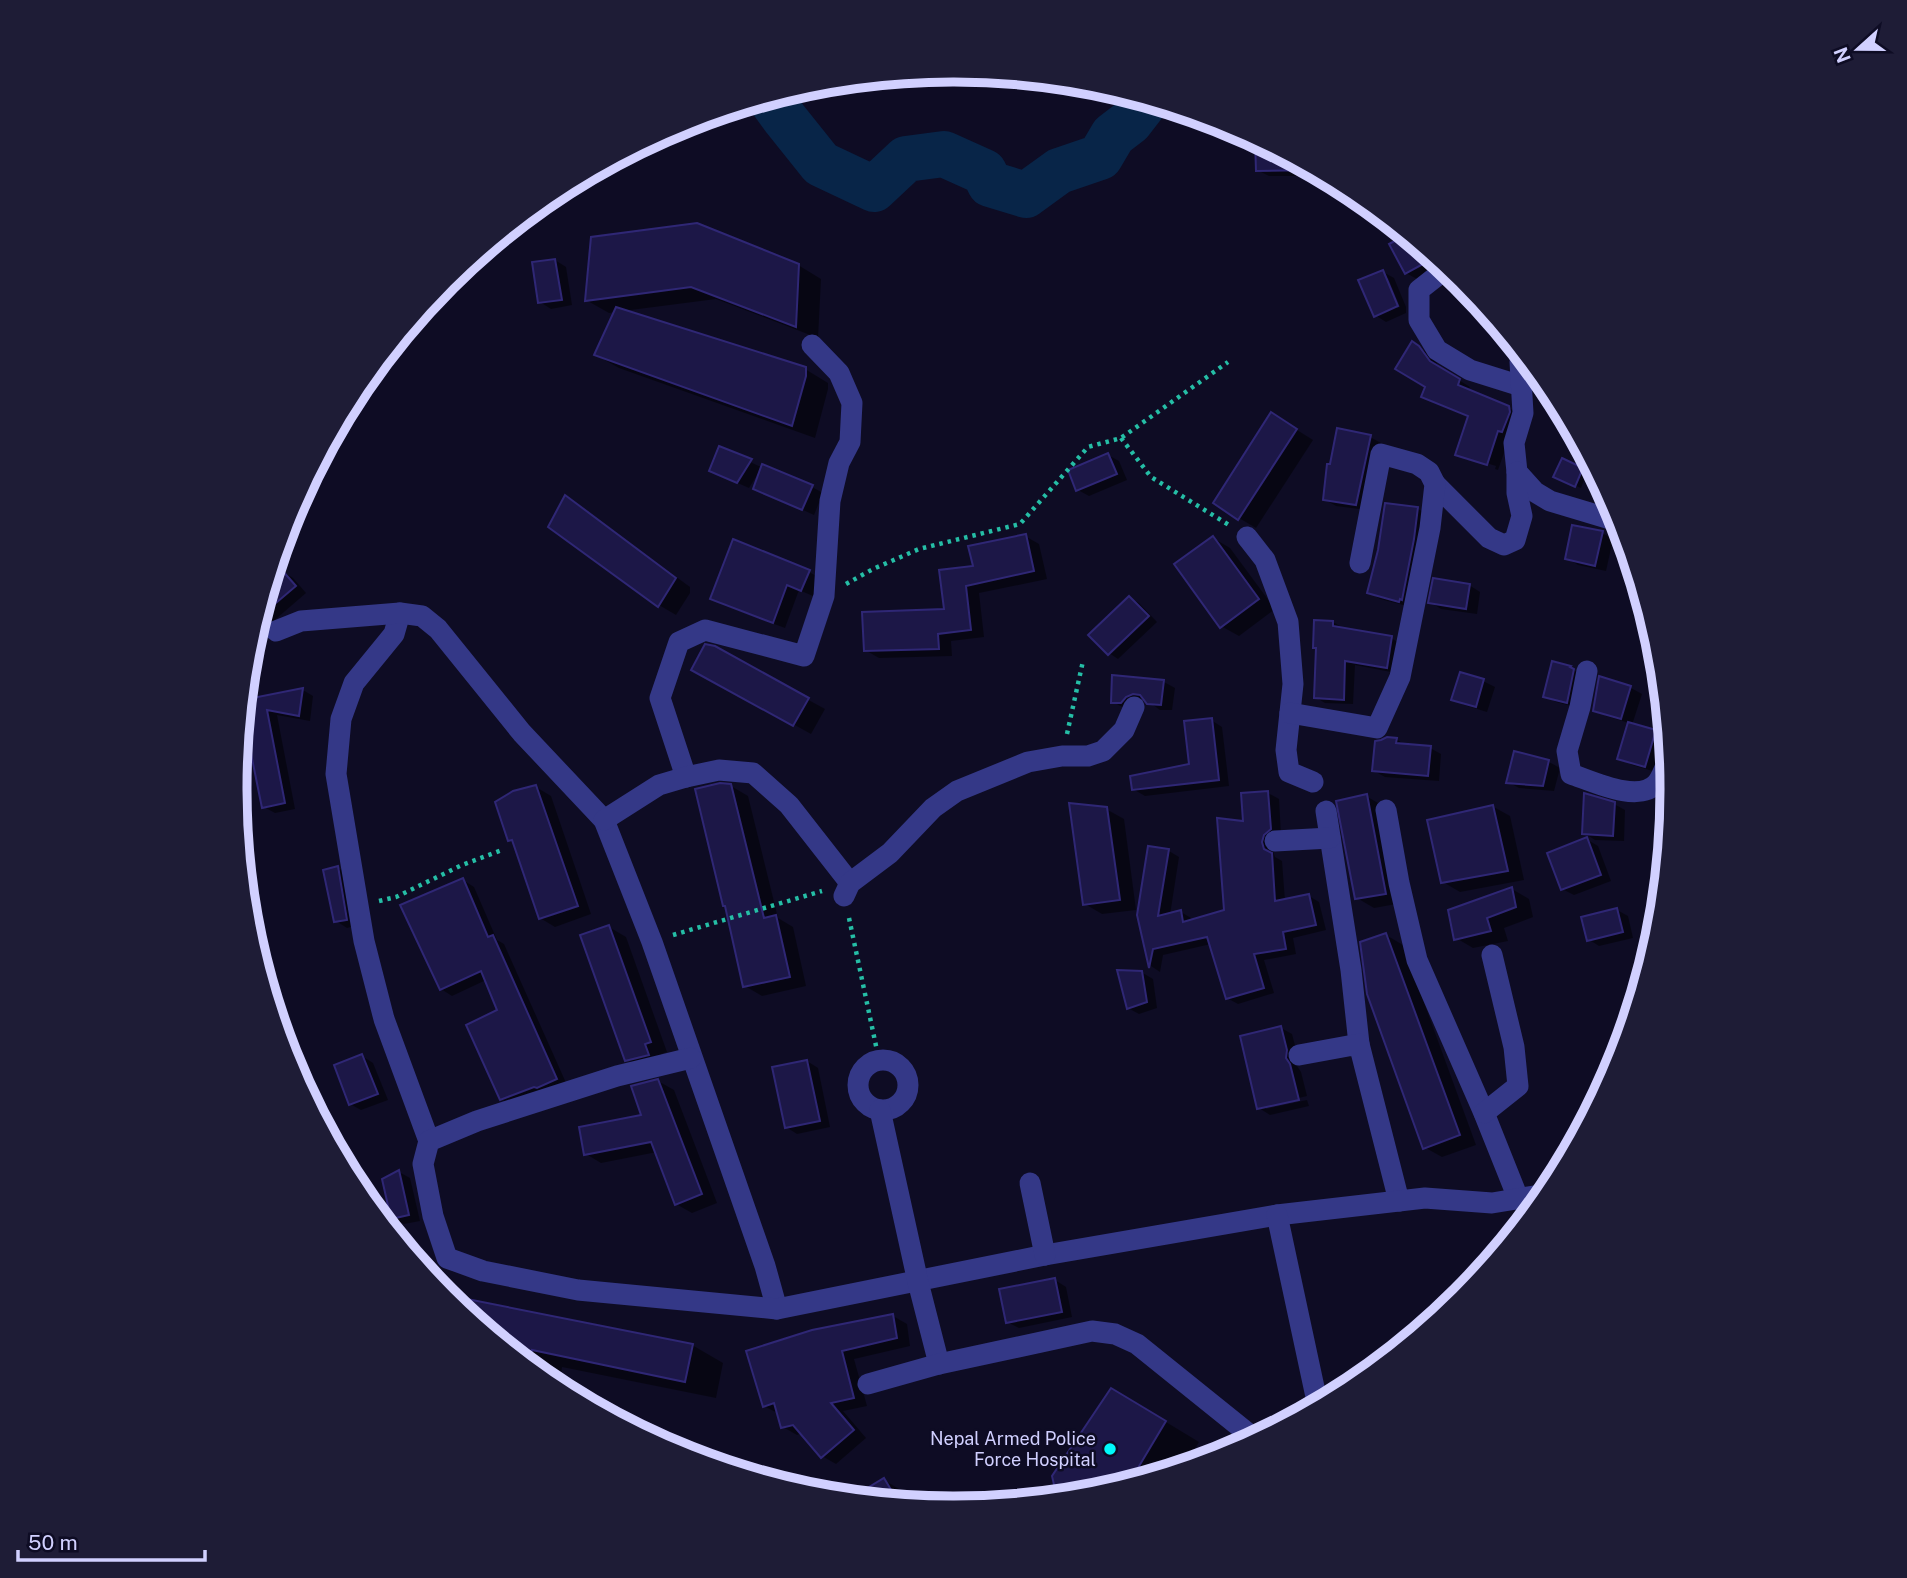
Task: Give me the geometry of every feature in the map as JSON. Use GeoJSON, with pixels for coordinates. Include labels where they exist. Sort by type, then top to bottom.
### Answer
{"type":"FeatureCollection","features":[{"type":"Feature","properties":{"kind":"street"},"geometry":{"type":"LineString","coordinates":[[1438,275],[1419,290],[1419,320],[1437,351],[1470,370],[1521,386]]}},
{"type":"Feature","properties":{"kind":"street"},"geometry":{"type":"LineString","coordinates":[[686,777],[660,698],[679,642],[705,630],[804,656],[824,596],[830,501],[839,463],[850,442],[852,403],[839,373],[812,345]]}},
{"type":"Feature","properties":{"kind":"street"},"geometry":{"type":"LineString","coordinates":[[1360,563],[1381,454],[1417,464],[1429,472],[1434,484],[1489,538],[1504,545],[1515,540],[1522,516],[1517,493],[1514,443],[1523,413],[1520,368]]}},
{"type":"Feature","properties":{"kind":"street"},"geometry":{"type":"LineString","coordinates":[[1517,472],[1535,492],[1550,501],[1605,518]]}},
{"type":"Feature","properties":{"kind":"street"},"geometry":{"type":"LineString","coordinates":[[1290,713],[1377,729],[1400,677],[1430,528],[1434,484]]}},
{"type":"Feature","properties":{"kind":"street"},"geometry":{"type":"LineString","coordinates":[[1247,537],[1265,560],[1288,622],[1293,684],[1286,750],[1289,772],[1313,782]]}},
{"type":"Feature","properties":{"kind":"street"},"geometry":{"type":"LineString","coordinates":[[400,613],[394,634],[354,683],[341,719],[336,774],[364,941],[384,1019],[429,1141],[423,1164],[433,1216],[447,1258],[483,1271],[578,1290],[778,1309],[1045,1255],[1277,1214],[1425,1198],[1492,1203],[1531,1196]]}},
{"type":"Feature","properties":{"kind":"street"},"geometry":{"type":"LineString","coordinates":[[276,631],[301,621],[400,613],[422,616],[438,629],[522,733],[604,820],[652,942],[778,1309]]}},
{"type":"Feature","properties":{"kind":"street"},"geometry":{"type":"LineString","coordinates":[[1587,671],[1567,751],[1571,774],[1617,789],[1640,793],[1656,784],[1660,777]]}},
{"type":"Feature","properties":{"kind":"street"},"geometry":{"type":"LineString","coordinates":[[604,820],[659,785],[719,770],[753,773],[789,804],[847,889],[890,852],[933,808],[957,791],[1028,762],[1062,756],[1088,756],[1103,751],[1124,730],[1134,707]]}},
{"type":"Feature","properties":{"kind":"street"},"geometry":{"type":"LineString","coordinates":[[1385,810],[1417,960],[1485,1113],[1518,1198]]}},
{"type":"Feature","properties":{"kind":"street"},"geometry":{"type":"LineString","coordinates":[[1326,811],[1359,1044],[1399,1201]]}},
{"type":"Feature","properties":{"kind":"street"},"geometry":{"type":"LineString","coordinates":[[1275,841],[1330,838]]}},
{"type":"Feature","properties":{"kind":"street"},"geometry":{"type":"LineString","coordinates":[[1485,1113],[1518,1086],[1514,1047],[1492,955]]}},
{"type":"Feature","properties":{"kind":"street"},"geometry":{"type":"LineString","coordinates":[[1299,1055],[1359,1044]]}},
{"type":"Feature","properties":{"kind":"street"},"geometry":{"type":"LineString","coordinates":[[429,1141],[477,1121],[617,1076],[691,1058]]}},
{"type":"Feature","properties":{"kind":"street"},"geometry":{"type":"LineString","coordinates":[[879,1060],[891,1061],[899,1066],[907,1080],[908,1089],[894,1108],[880,1110],[866,1104],[858,1088],[863,1069],[879,1060]]}},
{"type":"Feature","properties":{"kind":"street"},"geometry":{"type":"LineString","coordinates":[[880,1110],[939,1364]]}},
{"type":"Feature","properties":{"kind":"street"},"geometry":{"type":"LineString","coordinates":[[1030,1183],[1045,1255]]}},
{"type":"Feature","properties":{"kind":"street"},"geometry":{"type":"LineString","coordinates":[[1277,1214],[1316,1396]]}},
{"type":"Feature","properties":{"kind":"street"},"geometry":{"type":"LineString","coordinates":[[868,1384],[939,1364],[1092,1331],[1115,1334],[1137,1344],[1246,1432]]}},
{"type":"Feature","properties":{"kind":"path"},"geometry":{"type":"LineString","coordinates":[[824,596],[873,569],[919,549],[1020,524],[1088,447],[1121,438],[1228,362]]}},
{"type":"Feature","properties":{"kind":"path"},"geometry":{"type":"LineString","coordinates":[[1121,438],[1152,477],[1247,537]]}},
{"type":"Feature","properties":{"kind":"path"},"geometry":{"type":"LineString","coordinates":[[1062,756],[1083,661]]}},
{"type":"Feature","properties":{"kind":"path"},"geometry":{"type":"LineString","coordinates":[[358,907],[396,897],[462,864],[502,850]]}},
{"type":"Feature","properties":{"kind":"path"},"geometry":{"type":"LineString","coordinates":[[652,942],[847,889],[879,1060]]}},
{"type":"Feature","properties":{"kind":"building"},"geometry":{"type":"Polygon","coordinates":[[[1255,150],[1295,170],[1256,171],[1255,150]]]}},
{"type":"Feature","properties":{"kind":"building"},"geometry":{"type":"Polygon","coordinates":[[[697,223],[799,264],[796,327],[691,287],[585,301],[591,237],[697,223]]]}},
{"type":"Feature","properties":{"kind":"building"},"geometry":{"type":"Polygon","coordinates":[[[1397,240],[1425,263],[1405,274],[1389,244],[1397,240]]]}},
{"type":"Feature","properties":{"kind":"building"},"geometry":{"type":"Polygon","coordinates":[[[555,259],[562,300],[538,303],[532,262],[555,259]]]}},
{"type":"Feature","properties":{"kind":"building"},"geometry":{"type":"Polygon","coordinates":[[[1383,270],[1398,306],[1374,317],[1358,280],[1383,270]]]}},
{"type":"Feature","properties":{"kind":"building"},"geometry":{"type":"Polygon","coordinates":[[[616,307],[806,367],[792,426],[594,355],[616,307]]]}},
{"type":"Feature","properties":{"kind":"building"},"geometry":{"type":"Polygon","coordinates":[[[1412,341],[1430,361],[1460,379],[1458,385],[1509,406],[1510,412],[1502,432],[1498,431],[1487,465],[1455,455],[1468,416],[1421,397],[1425,387],[1395,369],[1412,341]]]}},
{"type":"Feature","properties":{"kind":"building"},"geometry":{"type":"Polygon","coordinates":[[[1271,412],[1297,429],[1238,520],[1213,503],[1271,412]]]}},
{"type":"Feature","properties":{"kind":"building"},"geometry":{"type":"Polygon","coordinates":[[[1337,428],[1371,435],[1356,505],[1323,500],[1327,464],[1330,464],[1337,428]]]}},
{"type":"Feature","properties":{"kind":"building"},"geometry":{"type":"Polygon","coordinates":[[[719,446],[752,459],[737,483],[709,471],[719,446]]]}},
{"type":"Feature","properties":{"kind":"building"},"geometry":{"type":"Polygon","coordinates":[[[1108,453],[1117,474],[1076,491],[1068,470],[1108,453]]]}},
{"type":"Feature","properties":{"kind":"building"},"geometry":{"type":"Polygon","coordinates":[[[1562,458],[1583,468],[1575,487],[1553,477],[1562,458]]]}},
{"type":"Feature","properties":{"kind":"building"},"geometry":{"type":"Polygon","coordinates":[[[762,464],[813,485],[802,510],[753,489],[762,464]]]}},
{"type":"Feature","properties":{"kind":"building"},"geometry":{"type":"Polygon","coordinates":[[[565,495],[676,578],[658,607],[548,527],[565,495]]]}},
{"type":"Feature","properties":{"kind":"building"},"geometry":{"type":"Polygon","coordinates":[[[1385,503],[1418,507],[1402,600],[1399,602],[1367,593],[1378,550],[1385,503]]]}},
{"type":"Feature","properties":{"kind":"building"},"geometry":{"type":"Polygon","coordinates":[[[1572,525],[1603,531],[1595,566],[1565,559],[1572,525]]]}},
{"type":"Feature","properties":{"kind":"building"},"geometry":{"type":"Polygon","coordinates":[[[1026,534],[1034,571],[966,586],[971,630],[938,634],[939,649],[864,651],[862,612],[944,609],[939,570],[973,566],[968,546],[1026,534]]]}},
{"type":"Feature","properties":{"kind":"building"},"geometry":{"type":"Polygon","coordinates":[[[1213,536],[1259,599],[1220,628],[1174,564],[1213,536]]]}},
{"type":"Feature","properties":{"kind":"building"},"geometry":{"type":"Polygon","coordinates":[[[733,539],[810,570],[801,591],[787,585],[773,623],[710,599],[733,539]]]}},
{"type":"Feature","properties":{"kind":"building"},"geometry":{"type":"Polygon","coordinates":[[[282,570],[296,586],[271,607],[282,570]]]}},
{"type":"Feature","properties":{"kind":"building"},"geometry":{"type":"Polygon","coordinates":[[[1433,578],[1470,584],[1466,609],[1428,603],[1433,578]]]}},
{"type":"Feature","properties":{"kind":"building"},"geometry":{"type":"Polygon","coordinates":[[[1129,596],[1149,616],[1108,655],[1088,635],[1129,596]]]}},
{"type":"Feature","properties":{"kind":"building"},"geometry":{"type":"Polygon","coordinates":[[[1314,620],[1333,621],[1333,626],[1392,636],[1387,668],[1345,661],[1344,700],[1314,698],[1314,620]]]}},
{"type":"Feature","properties":{"kind":"building"},"geometry":{"type":"Polygon","coordinates":[[[705,644],[715,646],[809,698],[793,726],[691,670],[705,644]]]}},
{"type":"Feature","properties":{"kind":"building"},"geometry":{"type":"Polygon","coordinates":[[[1552,661],[1574,669],[1567,703],[1543,697],[1552,661]]]}},
{"type":"Feature","properties":{"kind":"building"},"geometry":{"type":"Polygon","coordinates":[[[1460,672],[1484,679],[1476,707],[1451,700],[1460,672]]]}},
{"type":"Feature","properties":{"kind":"building"},"geometry":{"type":"Polygon","coordinates":[[[1112,675],[1164,680],[1161,705],[1147,704],[1140,695],[1133,694],[1121,703],[1111,703],[1112,675]]]}},
{"type":"Feature","properties":{"kind":"building"},"geometry":{"type":"Polygon","coordinates":[[[1599,676],[1631,686],[1621,719],[1593,711],[1599,676]]]}},
{"type":"Feature","properties":{"kind":"building"},"geometry":{"type":"Polygon","coordinates":[[[303,688],[299,716],[267,710],[285,803],[262,808],[248,740],[253,698],[303,688]]]}},
{"type":"Feature","properties":{"kind":"building"},"geometry":{"type":"Polygon","coordinates":[[[1212,718],[1219,780],[1132,790],[1130,776],[1189,764],[1184,721],[1212,718]]]}},
{"type":"Feature","properties":{"kind":"building"},"geometry":{"type":"Polygon","coordinates":[[[1628,722],[1656,730],[1645,767],[1617,759],[1628,722]]]}},
{"type":"Feature","properties":{"kind":"building"},"geometry":{"type":"Polygon","coordinates":[[[1387,737],[1397,738],[1396,743],[1431,746],[1428,776],[1372,771],[1375,741],[1387,737]]]}},
{"type":"Feature","properties":{"kind":"building"},"geometry":{"type":"Polygon","coordinates":[[[1514,751],[1549,760],[1543,786],[1506,783],[1514,751]]]}},
{"type":"Feature","properties":{"kind":"building"},"geometry":{"type":"Polygon","coordinates":[[[720,783],[731,784],[764,918],[776,915],[790,977],[743,987],[695,789],[720,783]]]}},
{"type":"Feature","properties":{"kind":"building"},"geometry":{"type":"Polygon","coordinates":[[[536,785],[578,906],[539,919],[512,840],[508,841],[495,802],[513,791],[536,785]]]}},
{"type":"Feature","properties":{"kind":"building"},"geometry":{"type":"Polygon","coordinates":[[[1268,791],[1271,829],[1264,835],[1262,842],[1264,849],[1272,853],[1275,901],[1309,894],[1316,925],[1283,932],[1286,949],[1254,954],[1264,988],[1226,999],[1207,937],[1153,949],[1149,968],[1137,915],[1148,846],[1169,849],[1158,916],[1181,910],[1183,922],[1224,910],[1217,818],[1243,821],[1241,793],[1268,791]]]}},
{"type":"Feature","properties":{"kind":"building"},"geometry":{"type":"Polygon","coordinates":[[[1584,793],[1615,802],[1613,836],[1582,834],[1584,793]]]}},
{"type":"Feature","properties":{"kind":"building"},"geometry":{"type":"Polygon","coordinates":[[[1367,794],[1386,894],[1355,899],[1336,801],[1367,794]]]}},
{"type":"Feature","properties":{"kind":"building"},"geometry":{"type":"Polygon","coordinates":[[[1069,803],[1107,807],[1120,900],[1083,905],[1069,803]]]}},
{"type":"Feature","properties":{"kind":"building"},"geometry":{"type":"Polygon","coordinates":[[[1493,805],[1508,871],[1441,883],[1427,820],[1493,805]]]}},
{"type":"Feature","properties":{"kind":"building"},"geometry":{"type":"Polygon","coordinates":[[[1587,837],[1601,875],[1561,890],[1547,853],[1587,837]]]}},
{"type":"Feature","properties":{"kind":"building"},"geometry":{"type":"Polygon","coordinates":[[[338,866],[347,920],[334,922],[323,870],[338,866]]]}},
{"type":"Feature","properties":{"kind":"building"},"geometry":{"type":"Polygon","coordinates":[[[463,878],[488,937],[493,935],[557,1079],[500,1100],[466,1025],[497,1010],[481,971],[440,990],[400,905],[463,878]]]}},
{"type":"Feature","properties":{"kind":"building"},"geometry":{"type":"Polygon","coordinates":[[[1512,887],[1516,907],[1487,918],[1491,931],[1454,940],[1448,910],[1512,887]]]}},
{"type":"Feature","properties":{"kind":"building"},"geometry":{"type":"Polygon","coordinates":[[[1617,908],[1623,932],[1587,941],[1581,917],[1617,908]]]}},
{"type":"Feature","properties":{"kind":"building"},"geometry":{"type":"Polygon","coordinates":[[[609,925],[651,1042],[645,1044],[649,1055],[625,1061],[580,935],[609,925]]]}},
{"type":"Feature","properties":{"kind":"building"},"geometry":{"type":"Polygon","coordinates":[[[1386,933],[1460,1135],[1423,1149],[1367,994],[1360,942],[1386,933]]]}},
{"type":"Feature","properties":{"kind":"building"},"geometry":{"type":"Polygon","coordinates":[[[1117,970],[1142,971],[1147,1002],[1127,1009],[1117,970]]]}},
{"type":"Feature","properties":{"kind":"building"},"geometry":{"type":"Polygon","coordinates":[[[1281,1026],[1287,1050],[1286,1058],[1299,1100],[1257,1109],[1240,1036],[1281,1026]]]}},
{"type":"Feature","properties":{"kind":"building"},"geometry":{"type":"Polygon","coordinates":[[[362,1054],[378,1094],[349,1105],[334,1065],[362,1054]]]}},
{"type":"Feature","properties":{"kind":"building"},"geometry":{"type":"Polygon","coordinates":[[[807,1060],[820,1121],[785,1128],[772,1067],[807,1060]]]}},
{"type":"Feature","properties":{"kind":"building"},"geometry":{"type":"Polygon","coordinates":[[[658,1079],[702,1194],[675,1205],[651,1142],[584,1155],[579,1127],[641,1115],[631,1086],[658,1079]]]}},
{"type":"Feature","properties":{"kind":"building"},"geometry":{"type":"Polygon","coordinates":[[[399,1170],[409,1215],[393,1219],[382,1179],[399,1170]]]}},
{"type":"Feature","properties":{"kind":"building"},"geometry":{"type":"Polygon","coordinates":[[[1055,1278],[1062,1312],[1006,1323],[999,1289],[1055,1278]]]}},
{"type":"Feature","properties":{"kind":"building"},"geometry":{"type":"Polygon","coordinates":[[[464,1298],[693,1344],[685,1382],[532,1350],[531,1356],[464,1298]]]}},
{"type":"Feature","properties":{"kind":"building"},"geometry":{"type":"Polygon","coordinates":[[[893,1314],[897,1338],[842,1351],[854,1398],[831,1403],[854,1430],[821,1458],[793,1425],[781,1428],[774,1403],[763,1407],[746,1351],[812,1330],[893,1314]]]}},
{"type":"Feature","properties":{"kind":"building","name":"Nepal Armed Police Force Hospital"},"geometry":{"type":"Polygon","coordinates":[[[1111,1388],[1166,1421],[1135,1472],[1055,1488],[1052,1476],[1111,1388]]]}},
{"type":"Feature","properties":{"kind":"building"},"geometry":{"type":"Polygon","coordinates":[[[884,1478],[893,1493],[864,1490],[884,1478]]]}},
{"type":"Feature","properties":{"kind":"waterway"},"geometry":{"type":"LineString","coordinates":[[775,105],[821,164],[874,189],[906,159],[944,154],[984,172],[990,184],[1026,195],[1059,171],[1100,157],[1113,135],[1130,122],[1141,108]]}},
{"type":"Feature","properties":{"kind":"place","name":"Nepal Armed Police Force Hospital"},"geometry":{"type":"Point","coordinates":[1110,1449]}}]}
